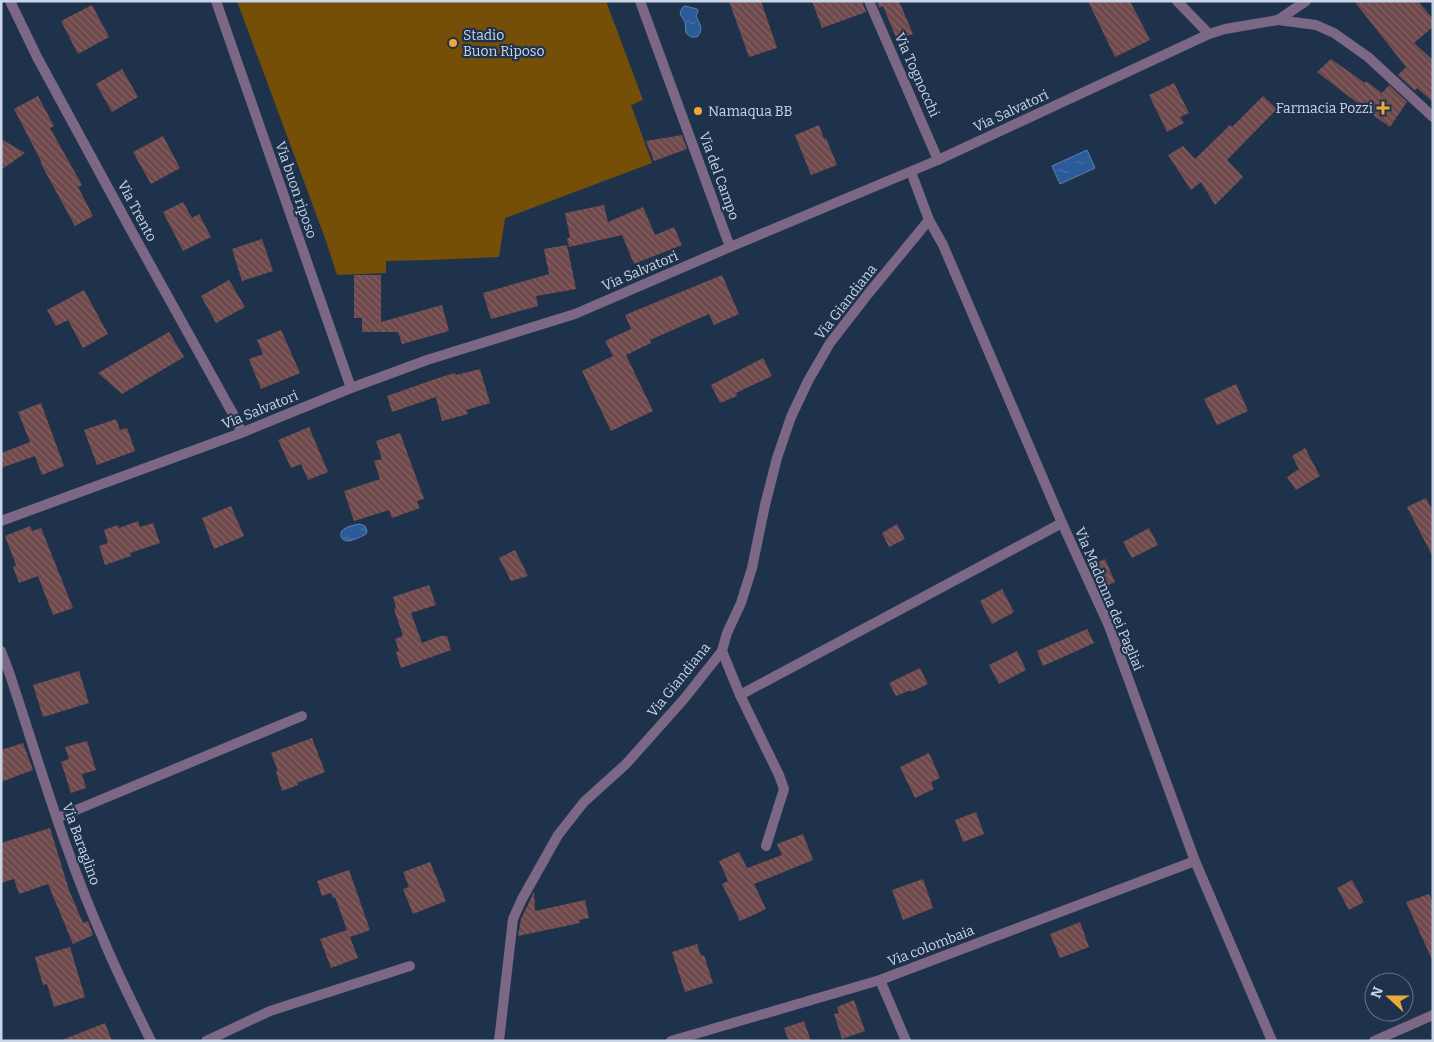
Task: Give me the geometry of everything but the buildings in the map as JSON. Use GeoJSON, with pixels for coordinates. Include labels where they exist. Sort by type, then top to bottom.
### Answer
{"type":"FeatureCollection","features":[{"type":"Feature","properties":{"kind":"street","name":"Via Trento"},"geometry":{"type":"LineString","coordinates":[[10,1],[137,241],[238,423],[241,433]]}},
{"type":"Feature","properties":{"kind":"street","name":"Via buon riposo"},"geometry":{"type":"LineString","coordinates":[[216,1],[351,388]]}},
{"type":"Feature","properties":{"kind":"street","name":"Via del Campo"},"geometry":{"type":"LineString","coordinates":[[640,1],[730,247]]}},
{"type":"Feature","properties":{"kind":"street","name":"Via Tognocchi"},"geometry":{"type":"LineString","coordinates":[[870,1],[938,160]]}},
{"type":"Feature","properties":{"kind":"street"},"geometry":{"type":"LineString","coordinates":[[1177,1],[1209,34]]}},
{"type":"Feature","properties":{"kind":"street"},"geometry":{"type":"LineString","coordinates":[[1278,20],[1306,1]]}},
{"type":"Feature","properties":{"kind":"street","name":"Via Salvatori"},"geometry":{"type":"LineString","coordinates":[[1,521],[241,433],[351,388],[427,360],[575,314],[911,172],[1209,34],[1278,20]]}},
{"type":"Feature","properties":{"kind":"street"},"geometry":{"type":"LineString","coordinates":[[1278,20],[1316,25],[1334,33],[1368,57],[1433,117]]}},
{"type":"Feature","properties":{"kind":"street","name":"Via Madonna dei Pagliai"},"geometry":{"type":"LineString","coordinates":[[911,172],[929,220],[943,244],[1062,523],[1109,626],[1195,861],[1272,1041]]}},
{"type":"Feature","properties":{"kind":"street","name":"Via Giandiana"},"geometry":{"type":"LineString","coordinates":[[499,1041],[513,919],[522,899],[558,835],[584,802],[632,758],[684,699],[722,650],[727,633],[741,603],[752,568],[764,505],[777,458],[791,418],[808,381],[830,343],[929,220]]}},
{"type":"Feature","properties":{"kind":"street"},"geometry":{"type":"LineString","coordinates":[[740,696],[1062,523]]}},
{"type":"Feature","properties":{"kind":"street"},"geometry":{"type":"LineString","coordinates":[[722,650],[740,696],[784,789],[766,846]]}},
{"type":"Feature","properties":{"kind":"street","name":"Via Baraglino"},"geometry":{"type":"LineString","coordinates":[[1,651],[79,880],[103,941],[151,1041]]}},
{"type":"Feature","properties":{"kind":"street"},"geometry":{"type":"LineString","coordinates":[[57,818],[302,716]]}},
{"type":"Feature","properties":{"kind":"street","name":"Via colombaia"},"geometry":{"type":"LineString","coordinates":[[671,1041],[880,980],[1195,861]]}},
{"type":"Feature","properties":{"kind":"street"},"geometry":{"type":"LineString","coordinates":[[206,1041],[270,1011],[410,966]]}},
{"type":"Feature","properties":{"kind":"street"},"geometry":{"type":"LineString","coordinates":[[880,980],[906,1041]]}},
{"type":"Feature","properties":{"kind":"street"},"geometry":{"type":"LineString","coordinates":[[1374,1041],[1433,1015]]}},
{"type":"Feature","properties":{"kind":"shaded area"},"geometry":{"type":"Polygon","coordinates":[[[237,1],[606,1],[643,100],[631,105],[652,163],[505,218],[499,257],[386,261],[386,273],[337,275],[237,1]]]}},
{"type":"Feature","properties":{"kind":"water"},"geometry":{"type":"Polygon","coordinates":[[[685,6],[697,9],[698,11],[696,16],[701,29],[697,37],[691,37],[686,33],[685,22],[680,14],[685,6]]]}},
{"type":"Feature","properties":{"kind":"water"},"geometry":{"type":"Polygon","coordinates":[[[1087,150],[1095,168],[1060,184],[1052,166],[1087,150]]]}},
{"type":"Feature","properties":{"kind":"water"},"geometry":{"type":"Polygon","coordinates":[[[360,524],[365,526],[366,534],[347,541],[343,539],[341,536],[342,530],[360,524]]]}},
{"type":"Feature","properties":{"kind":"place","name":"Stadio Buon Riposo"},"geometry":{"type":"Point","coordinates":[453,43]}},
{"type":"Feature","properties":{"kind":"place","name":"Farmacia Pozzi"},"geometry":{"type":"Point","coordinates":[1383,108]}},
{"type":"Feature","properties":{"kind":"place","name":"Namaqua BB"},"geometry":{"type":"Point","coordinates":[698,111]}}]}
